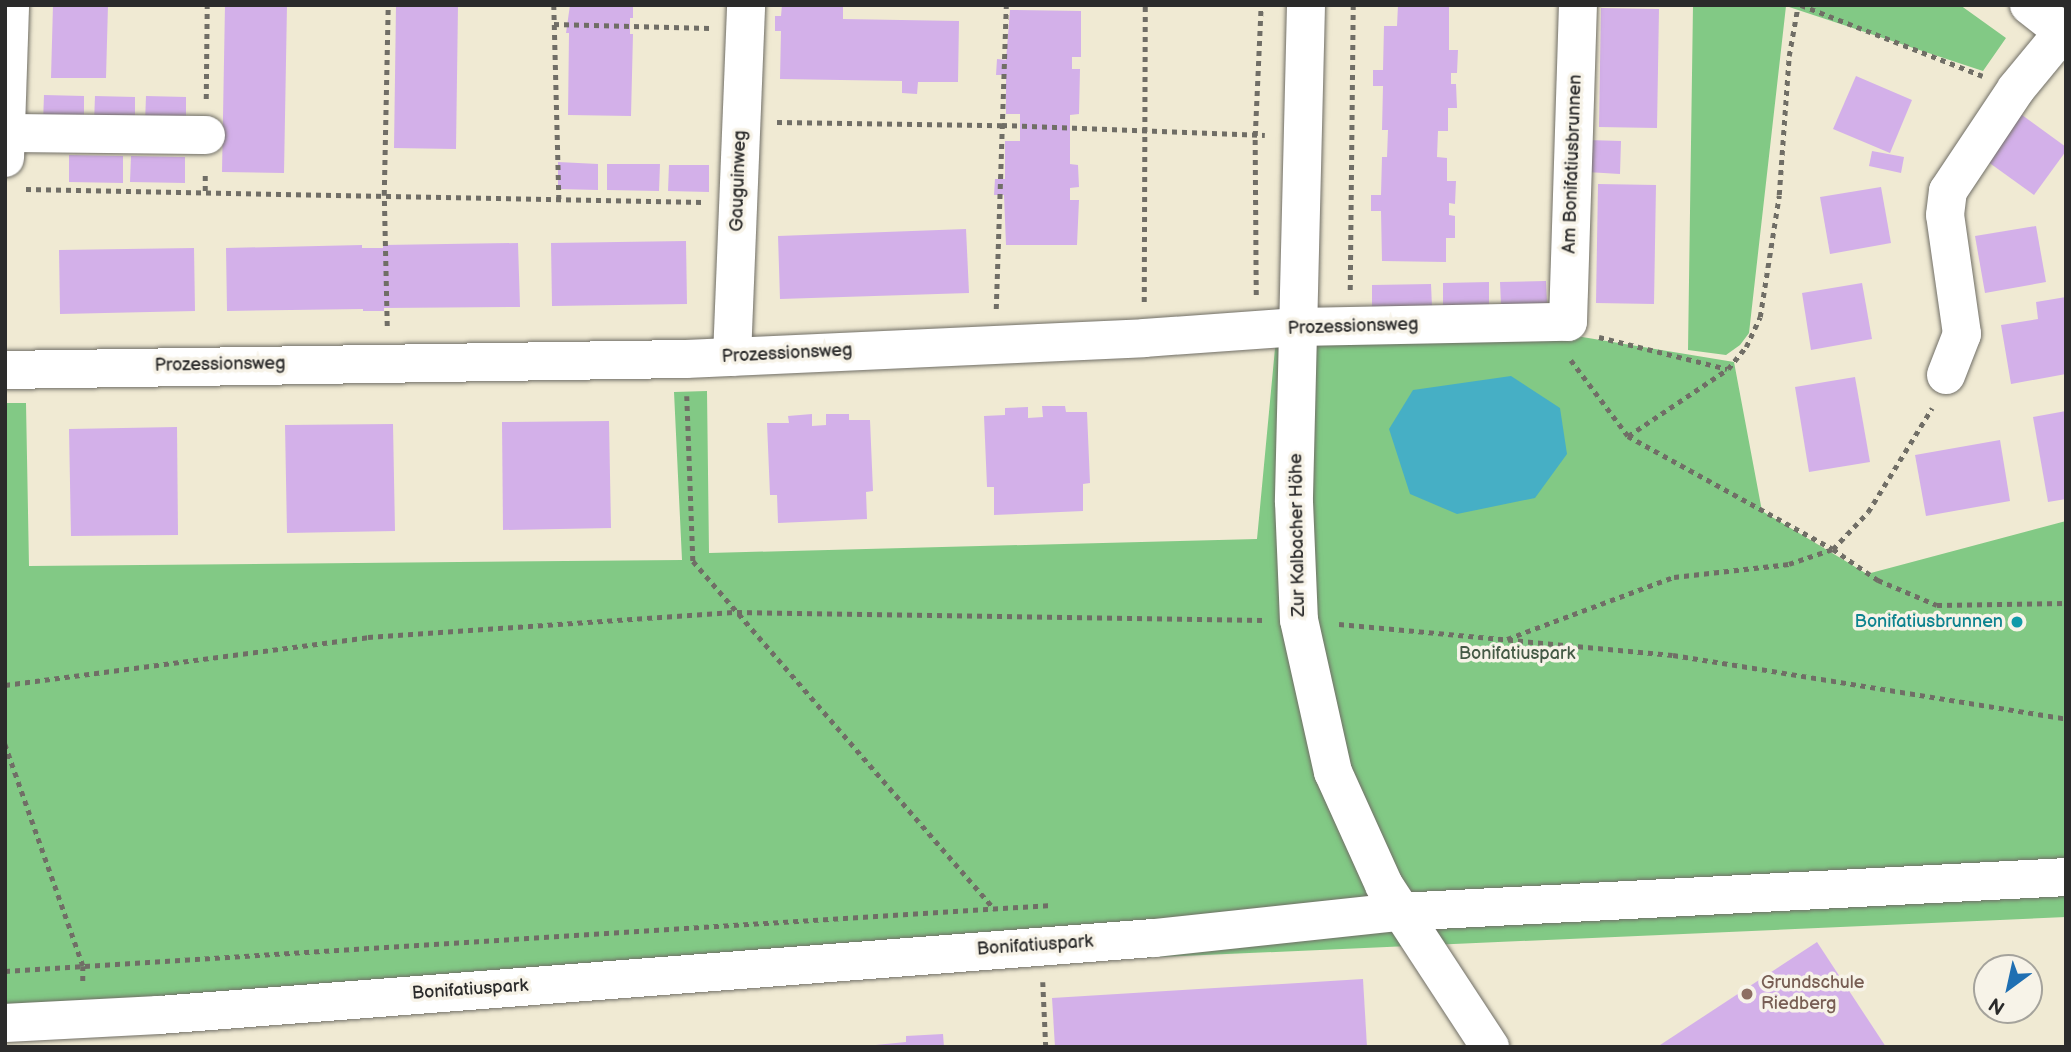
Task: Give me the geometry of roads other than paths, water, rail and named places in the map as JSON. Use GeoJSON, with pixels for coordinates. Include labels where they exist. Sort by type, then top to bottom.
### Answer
{"type":"FeatureCollection","features":[{"type":"Feature","properties":{"kind":"street"},"geometry":{"type":"LineString","coordinates":[[10,5],[10,161],[206,135]]}},
{"type":"Feature","properties":{"kind":"street","name":"Zur Kalbacher Höhe"},"geometry":{"type":"LineString","coordinates":[[1306,5],[1294,502],[1299,621],[1333,772],[1399,912],[1482,1039]]}},
{"type":"Feature","properties":{"kind":"street","name":"Am Bonifatiusbrunnen"},"geometry":{"type":"LineString","coordinates":[[1556,322],[1578,5]]}},
{"type":"Feature","properties":{"kind":"street"},"geometry":{"type":"LineString","coordinates":[[1946,375],[1962,334],[1945,215],[1948,191],[2016,89],[2064,33],[2029,5]]}},
{"type":"Feature","properties":{"kind":"street","name":"Gauguinweg"},"geometry":{"type":"LineString","coordinates":[[732,357],[746,17]]}},
{"type":"Feature","properties":{"kind":"street","name":"Prozessionsweg"},"geometry":{"type":"LineString","coordinates":[[5,370],[686,359],[1144,338],[1298,327],[1556,322]]}},
{"type":"Feature","properties":{"kind":"street","name":"Bonifatiuspark"},"geometry":{"type":"LineString","coordinates":[[5,1023],[159,1014],[1154,938],[1399,912],[2066,877]]}},
{"type":"Feature","properties":{"kind":"water"},"geometry":{"type":"Polygon","coordinates":[[[1511,376],[1560,408],[1567,454],[1535,498],[1457,514],[1410,494],[1389,429],[1413,390],[1511,376]]]}},
{"type":"Feature","properties":{"kind":"place","name":"Bonifatiusbrunnen"},"geometry":{"type":"Point","coordinates":[2017,622]}},
{"type":"Feature","properties":{"kind":"place","name":"Grundschule Riedberg"},"geometry":{"type":"Point","coordinates":[1747,994]}}]}
